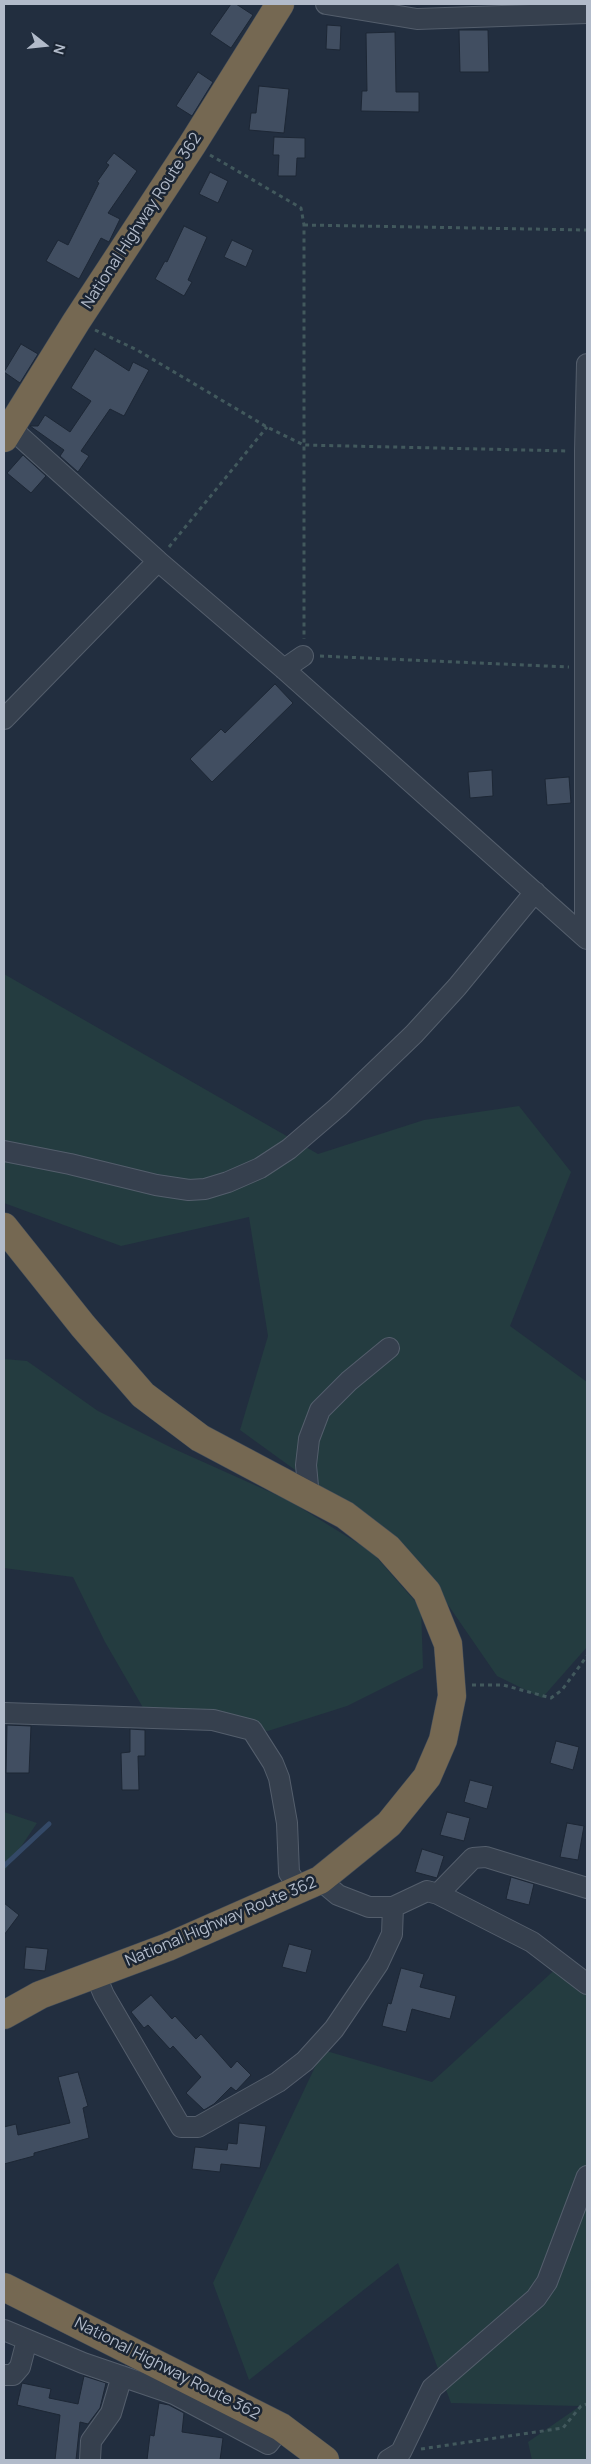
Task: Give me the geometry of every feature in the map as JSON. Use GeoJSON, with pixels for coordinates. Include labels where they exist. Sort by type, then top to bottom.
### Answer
{"type":"FeatureCollection","features":[{"type":"Feature","properties":{"kind":"highway","name":"National Highway Route 362"},"geometry":{"type":"LineString","coordinates":[[6,429],[192,145],[280,4]]}},
{"type":"Feature","properties":{"kind":"highway","name":"National Highway Route 362"},"geometry":{"type":"LineString","coordinates":[[4,1227],[83,1326],[143,1395],[200,1438],[344,1515],[388,1548],[427,1592],[448,1644],[452,1685],[452,1696],[443,1740],[427,1777],[389,1824],[311,1885],[168,1947],[40,1995],[4,2015]]}},
{"type":"Feature","properties":{"kind":"highway","name":"National Highway Route 362"},"geometry":{"type":"LineString","coordinates":[[4,2287],[281,2427],[325,2460]]}},
{"type":"Feature","properties":{"kind":"street"},"geometry":{"type":"LineString","coordinates":[[326,4],[417,19],[587,12]]}},
{"type":"Feature","properties":{"kind":"street"},"geometry":{"type":"LineString","coordinates":[[586,938],[584,668],[587,364]]}},
{"type":"Feature","properties":{"kind":"street"},"geometry":{"type":"LineString","coordinates":[[6,429],[284,669],[586,938]]}},
{"type":"Feature","properties":{"kind":"street"},"geometry":{"type":"LineString","coordinates":[[4,719],[158,561]]}},
{"type":"Feature","properties":{"kind":"street"},"geometry":{"type":"LineString","coordinates":[[284,669],[303,656]]}},
{"type":"Feature","properties":{"kind":"street"},"geometry":{"type":"LineString","coordinates":[[4,1151],[70,1164],[156,1185],[189,1190],[204,1189],[228,1182],[260,1168],[289,1149],[338,1107],[414,1034],[457,987],[535,892]]}},
{"type":"Feature","properties":{"kind":"street"},"geometry":{"type":"LineString","coordinates":[[309,1496],[306,1465],[309,1439],[320,1410],[349,1381],[389,1348]]}},
{"type":"Feature","properties":{"kind":"street"},"geometry":{"type":"LineString","coordinates":[[4,1713],[213,1720],[252,1730],[273,1763],[279,1778],[287,1823],[289,1872],[311,1885],[369,1906],[392,1907],[427,1891],[438,1894],[532,1942],[587,1984]]}},
{"type":"Feature","properties":{"kind":"street"},"geometry":{"type":"LineString","coordinates":[[438,1894],[473,1858],[486,1857],[587,1888]]}},
{"type":"Feature","properties":{"kind":"street"},"geometry":{"type":"LineString","coordinates":[[95,1974],[104,1995],[181,2127],[198,2127],[278,2082],[305,2061],[334,2029],[378,1964],[392,1934],[392,1907]]}},
{"type":"Feature","properties":{"kind":"street"},"geometry":{"type":"LineString","coordinates":[[394,2456],[432,2388],[536,2298],[547,2282],[587,2176]]}},
{"type":"Feature","properties":{"kind":"street"},"geometry":{"type":"LineString","coordinates":[[4,2330],[83,2363],[174,2394],[268,2444],[281,2427]]}},
{"type":"Feature","properties":{"kind":"street"},"geometry":{"type":"LineString","coordinates":[[4,2375],[13,2375],[20,2366],[27,2340]]}},
{"type":"Feature","properties":{"kind":"street"},"geometry":{"type":"LineString","coordinates":[[90,2460],[91,2441],[111,2413],[122,2376]]}},
{"type":"Feature","properties":{"kind":"path"},"geometry":{"type":"LineString","coordinates":[[192,145],[301,208],[304,225],[303,656],[584,668]]}},
{"type":"Feature","properties":{"kind":"path"},"geometry":{"type":"LineString","coordinates":[[304,225],[587,230]]}},
{"type":"Feature","properties":{"kind":"path"},"geometry":{"type":"LineString","coordinates":[[76,322],[137,350],[267,427],[304,445],[585,451]]}},
{"type":"Feature","properties":{"kind":"path"},"geometry":{"type":"LineString","coordinates":[[158,561],[267,427]]}},
{"type":"Feature","properties":{"kind":"path"},"geometry":{"type":"LineString","coordinates":[[452,1685],[503,1686],[551,1698],[562,1690],[587,1656]]}},
{"type":"Feature","properties":{"kind":"path"},"geometry":{"type":"LineString","coordinates":[[394,2456],[563,2428],[581,2406],[587,2404]]}},
{"type":"Feature","properties":{"kind":"green space"},"geometry":{"type":"Polygon","coordinates":[[[4,974],[318,1154],[424,1120],[519,1106],[571,1172],[510,1326],[587,1382],[587,1647],[542,1698],[497,1676],[415,1557],[240,1430],[268,1336],[249,1217],[121,1246],[4,1203],[4,974]]]}},
{"type":"Feature","properties":{"kind":"green space"},"geometry":{"type":"Polygon","coordinates":[[[4,1359],[27,1361],[98,1411],[172,1448],[288,1500],[372,1552],[421,1608],[423,1668],[347,1706],[268,1731],[149,1718],[105,1642],[73,1577],[4,1568],[4,1359]]]}},
{"type":"Feature","properties":{"kind":"green space"},"geometry":{"type":"Polygon","coordinates":[[[4,1812],[37,1823],[4,1872],[4,1812]]]}},
{"type":"Feature","properties":{"kind":"green space"},"geometry":{"type":"Polygon","coordinates":[[[561,1964],[587,1988],[587,2460],[532,2460],[528,2442],[580,2406],[451,2403],[398,2263],[249,2380],[213,2283],[323,2050],[432,2082],[561,1964]]]}},
{"type":"Feature","properties":{"kind":"building"},"geometry":{"type":"Polygon","coordinates":[[[231,4],[236,4],[253,15],[231,48],[210,34],[231,4]]]}},
{"type":"Feature","properties":{"kind":"building"},"geometry":{"type":"Polygon","coordinates":[[[327,25],[341,26],[340,50],[326,49],[327,25]]]}},
{"type":"Feature","properties":{"kind":"building"},"geometry":{"type":"Polygon","coordinates":[[[459,30],[488,30],[489,72],[460,72],[459,30]]]}},
{"type":"Feature","properties":{"kind":"building"},"geometry":{"type":"Polygon","coordinates":[[[395,32],[396,92],[419,92],[419,112],[361,111],[362,91],[367,91],[366,33],[395,32]]]}},
{"type":"Feature","properties":{"kind":"building"},"geometry":{"type":"Polygon","coordinates":[[[198,72],[213,82],[192,116],[176,106],[198,72]]]}},
{"type":"Feature","properties":{"kind":"building"},"geometry":{"type":"Polygon","coordinates":[[[259,86],[289,89],[284,133],[249,130],[251,113],[256,113],[259,86]]]}},
{"type":"Feature","properties":{"kind":"building"},"geometry":{"type":"Polygon","coordinates":[[[274,137],[305,138],[305,158],[297,158],[296,176],[278,176],[279,155],[273,155],[274,137]]]}},
{"type":"Feature","properties":{"kind":"building"},"geometry":{"type":"Polygon","coordinates":[[[114,153],[137,171],[108,213],[120,219],[109,242],[101,238],[79,279],[46,261],[58,240],[68,245],[99,183],[97,182],[109,165],[106,163],[114,153]]]}},
{"type":"Feature","properties":{"kind":"building"},"geometry":{"type":"Polygon","coordinates":[[[210,172],[228,181],[218,203],[199,194],[210,172]]]}},
{"type":"Feature","properties":{"kind":"building"},"geometry":{"type":"Polygon","coordinates":[[[184,226],[207,237],[188,280],[192,282],[184,296],[155,279],[165,261],[167,262],[184,226]]]}},
{"type":"Feature","properties":{"kind":"building"},"geometry":{"type":"Polygon","coordinates":[[[232,240],[253,250],[246,267],[224,257],[232,240]]]}},
{"type":"Feature","properties":{"kind":"building"},"geometry":{"type":"Polygon","coordinates":[[[21,344],[38,354],[20,383],[4,372],[21,344]]]}},
{"type":"Feature","properties":{"kind":"building"},"geometry":{"type":"Polygon","coordinates":[[[95,349],[129,371],[133,362],[149,370],[124,416],[110,409],[81,451],[89,456],[78,472],[60,456],[64,450],[30,426],[38,426],[45,415],[70,432],[91,401],[71,388],[95,349]]]}},
{"type":"Feature","properties":{"kind":"building"},"geometry":{"type":"Polygon","coordinates":[[[23,455],[46,476],[31,493],[7,473],[23,455]]]}},
{"type":"Feature","properties":{"kind":"building"},"geometry":{"type":"Polygon","coordinates":[[[275,684],[293,703],[212,782],[190,759],[221,729],[225,733],[275,684]]]}},
{"type":"Feature","properties":{"kind":"building"},"geometry":{"type":"Polygon","coordinates":[[[492,770],[493,796],[470,798],[468,772],[492,770]]]}},
{"type":"Feature","properties":{"kind":"building"},"geometry":{"type":"Polygon","coordinates":[[[569,777],[571,803],[547,805],[545,779],[569,777]]]}},
{"type":"Feature","properties":{"kind":"building"},"geometry":{"type":"Polygon","coordinates":[[[7,1725],[31,1726],[29,1773],[6,1773],[7,1725]]]}},
{"type":"Feature","properties":{"kind":"building"},"geometry":{"type":"Polygon","coordinates":[[[130,1729],[145,1730],[145,1756],[138,1756],[139,1790],[122,1790],[121,1753],[130,1752],[130,1729]]]}},
{"type":"Feature","properties":{"kind":"building"},"geometry":{"type":"Polygon","coordinates":[[[556,1741],[579,1747],[573,1770],[550,1763],[556,1741]]]}},
{"type":"Feature","properties":{"kind":"building"},"geometry":{"type":"Polygon","coordinates":[[[470,1780],[493,1786],[487,1809],[464,1802],[470,1780]]]}},
{"type":"Feature","properties":{"kind":"building"},"geometry":{"type":"Polygon","coordinates":[[[447,1812],[470,1818],[464,1841],[440,1835],[447,1812]]]}},
{"type":"Feature","properties":{"kind":"building"},"geometry":{"type":"Polygon","coordinates":[[[567,1823],[584,1826],[578,1860],[560,1857],[567,1823]]]}},
{"type":"Feature","properties":{"kind":"building"},"geometry":{"type":"Polygon","coordinates":[[[422,1849],[444,1856],[437,1878],[415,1872],[422,1849]]]}},
{"type":"Feature","properties":{"kind":"building"},"geometry":{"type":"Polygon","coordinates":[[[511,1877],[534,1884],[529,1905],[506,1899],[511,1877]]]}},
{"type":"Feature","properties":{"kind":"building"},"geometry":{"type":"Polygon","coordinates":[[[4,1903],[19,1915],[4,1935],[4,1903]]]}},
{"type":"Feature","properties":{"kind":"building"},"geometry":{"type":"Polygon","coordinates":[[[289,1944],[312,1950],[306,1973],[282,1967],[289,1944]]]}},
{"type":"Feature","properties":{"kind":"building"},"geometry":{"type":"Polygon","coordinates":[[[26,1947],[48,1949],[45,1971],[24,1969],[26,1947]]]}},
{"type":"Feature","properties":{"kind":"building"},"geometry":{"type":"Polygon","coordinates":[[[401,1968],[424,1974],[420,1987],[456,1996],[450,2019],[412,2009],[406,2032],[382,2026],[388,2003],[391,2004],[401,1968]]]}},
{"type":"Feature","properties":{"kind":"building"},"geometry":{"type":"Polygon","coordinates":[[[151,1995],[172,2019],[175,2016],[196,2039],[201,2034],[231,2068],[237,2061],[251,2075],[236,2091],[231,2087],[214,2104],[204,2110],[186,2093],[201,2077],[173,2046],[170,2049],[148,2025],[144,2028],[131,2012],[151,1995]]]}},
{"type":"Feature","properties":{"kind":"building"},"geometry":{"type":"Polygon","coordinates":[[[78,2072],[88,2106],[83,2108],[89,2138],[34,2153],[34,2156],[4,2164],[4,2127],[16,2124],[18,2135],[70,2123],[58,2077],[78,2072]]]}},
{"type":"Feature","properties":{"kind":"building"},"geometry":{"type":"Polygon","coordinates":[[[239,2123],[266,2126],[260,2168],[221,2164],[220,2172],[192,2169],[195,2147],[227,2150],[228,2143],[237,2144],[239,2123]]]}},
{"type":"Feature","properties":{"kind":"building"},"geometry":{"type":"Polygon","coordinates":[[[84,2376],[106,2383],[100,2408],[88,2424],[80,2422],[76,2460],[55,2460],[60,2415],[17,2405],[22,2383],[51,2389],[49,2398],[78,2404],[84,2376]]]}},
{"type":"Feature","properties":{"kind":"building"},"geometry":{"type":"Polygon","coordinates":[[[159,2403],[169,2405],[184,2413],[182,2432],[223,2438],[220,2460],[147,2460],[150,2435],[154,2436],[159,2403]]]}},
{"type":"Feature","properties":{"kind":"waterway"},"geometry":{"type":"LineString","coordinates":[[4,1866],[49,1824]]}}]}
